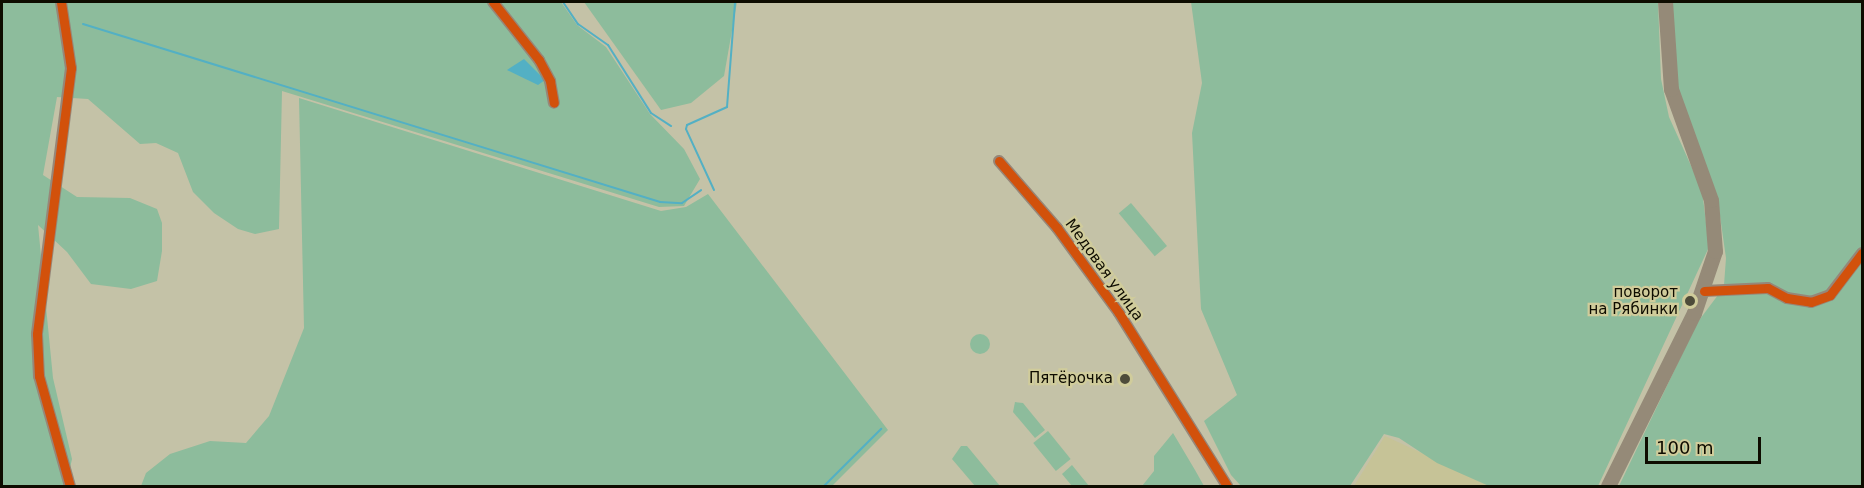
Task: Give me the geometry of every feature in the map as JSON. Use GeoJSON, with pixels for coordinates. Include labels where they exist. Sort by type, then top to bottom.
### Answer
{"type":"FeatureCollection","features":[{"type":"Feature","properties":{"kind":"main road"},"geometry":{"type":"LineString","coordinates":[[1608,486],[1704,291],[1715,251],[1715,220],[1671,89],[1665,2]]}},
{"type":"Feature","properties":{"kind":"street"},"geometry":{"type":"LineString","coordinates":[[61,2],[71,68],[38,334],[39,376],[70,486]]}},
{"type":"Feature","properties":{"kind":"street"},"geometry":{"type":"LineString","coordinates":[[494,2],[539,60],[550,81],[554,104]]}},
{"type":"Feature","properties":{"kind":"street","name":"Медовая улица"},"geometry":{"type":"LineString","coordinates":[[999,161],[1098,283],[1227,486]]}},
{"type":"Feature","properties":{"kind":"street"},"geometry":{"type":"LineString","coordinates":[[1704,291],[1768,288],[1787,298],[1810,302],[1830,295],[1863,253]]}},
{"type":"Feature","properties":{"kind":"shaded area"},"geometry":{"type":"Polygon","coordinates":[[[1385,436],[1493,486],[1354,486],[1385,436]]]}},
{"type":"Feature","properties":{"kind":"green space"},"geometry":{"type":"Polygon","coordinates":[[[2,2],[561,2],[577,25],[606,47],[650,114],[684,149],[700,179],[684,206],[659,207],[282,91],[279,229],[255,234],[238,229],[214,213],[193,192],[178,153],[156,143],[140,144],[88,99],[57,97],[43,175],[77,197],[130,198],[157,209],[162,223],[162,251],[157,281],[131,289],[91,284],[67,252],[38,225],[53,378],[72,459],[66,486],[2,486],[2,2]]]}},
{"type":"Feature","properties":{"kind":"green space"},"geometry":{"type":"Polygon","coordinates":[[[584,2],[737,2],[724,76],[691,103],[661,110],[584,2]]]}},
{"type":"Feature","properties":{"kind":"green space"},"geometry":{"type":"Polygon","coordinates":[[[1191,2],[1658,2],[1661,79],[1669,117],[1702,190],[1709,247],[1598,486],[1489,486],[1437,463],[1399,438],[1384,434],[1350,486],[1241,486],[1231,475],[1204,421],[1237,395],[1201,309],[1192,133],[1202,83],[1191,2]]]}},
{"type":"Feature","properties":{"kind":"green space"},"geometry":{"type":"Polygon","coordinates":[[[1671,2],[1862,2],[1862,486],[1619,486],[1697,323],[1721,291],[1733,289],[1809,300],[1724,285],[1726,258],[1717,195],[1679,96],[1671,2]]]}},
{"type":"Feature","properties":{"kind":"green space"},"geometry":{"type":"Polygon","coordinates":[[[299,98],[661,211],[686,207],[708,194],[888,430],[832,486],[141,486],[146,473],[170,454],[210,441],[246,443],[269,416],[304,328],[299,98]]]}},
{"type":"Feature","properties":{"kind":"green space"},"geometry":{"type":"Polygon","coordinates":[[[1131,203],[1167,246],[1155,256],[1119,213],[1131,203]]]}},
{"type":"Feature","properties":{"kind":"green space"},"geometry":{"type":"Polygon","coordinates":[[[980,334],[987,337],[990,344],[987,351],[980,354],[973,351],[970,344],[973,337],[980,334]]]}},
{"type":"Feature","properties":{"kind":"green space"},"geometry":{"type":"Polygon","coordinates":[[[1015,402],[1023,403],[1045,430],[1035,438],[1013,412],[1015,402]]]}},
{"type":"Feature","properties":{"kind":"green space"},"geometry":{"type":"Polygon","coordinates":[[[1048,431],[1071,459],[1056,471],[1033,443],[1048,431]]]}},
{"type":"Feature","properties":{"kind":"green space"},"geometry":{"type":"Polygon","coordinates":[[[1173,433],[1204,486],[1142,486],[1154,471],[1154,456],[1173,433]]]}},
{"type":"Feature","properties":{"kind":"green space"},"geometry":{"type":"Polygon","coordinates":[[[961,446],[967,446],[1000,486],[975,486],[952,459],[961,446]]]}},
{"type":"Feature","properties":{"kind":"green space"},"geometry":{"type":"Polygon","coordinates":[[[1072,465],[1089,486],[1072,486],[1062,474],[1072,465]]]}},
{"type":"Feature","properties":{"kind":"water"},"geometry":{"type":"Polygon","coordinates":[[[524,59],[545,80],[538,85],[507,70],[524,59]]]}},
{"type":"Feature","properties":{"kind":"waterway"},"geometry":{"type":"LineString","coordinates":[[563,2],[578,24],[608,45],[651,113],[671,126]]}},
{"type":"Feature","properties":{"kind":"waterway"},"geometry":{"type":"LineString","coordinates":[[714,190],[686,129],[687,125],[727,107],[735,2]]}},
{"type":"Feature","properties":{"kind":"waterway"},"geometry":{"type":"LineString","coordinates":[[83,24],[660,202],[682,203],[701,190]]}},
{"type":"Feature","properties":{"kind":"waterway"},"geometry":{"type":"LineString","coordinates":[[824,486],[881,429]]}},
{"type":"Feature","properties":{"kind":"cycle path"},"geometry":{"type":"LineString","coordinates":[[61,2],[71,68],[37,334],[39,376],[70,486]]}},
{"type":"Feature","properties":{"kind":"cycle path"},"geometry":{"type":"LineString","coordinates":[[493,2],[539,60],[550,81],[554,103]]}},
{"type":"Feature","properties":{"kind":"cycle path"},"geometry":{"type":"LineString","coordinates":[[999,161],[1057,228],[1119,313],[1227,486]]}},
{"type":"Feature","properties":{"kind":"cycle path"},"geometry":{"type":"LineString","coordinates":[[1704,291],[1768,288],[1787,298],[1811,302],[1830,295],[1862,253]]}},
{"type":"Feature","properties":{"kind":"place","name":"поворот на Рябинки"},"geometry":{"type":"Point","coordinates":[1690,301]}},
{"type":"Feature","properties":{"kind":"place","name":"Пятёрочка"},"geometry":{"type":"Point","coordinates":[1125,379]}}]}
